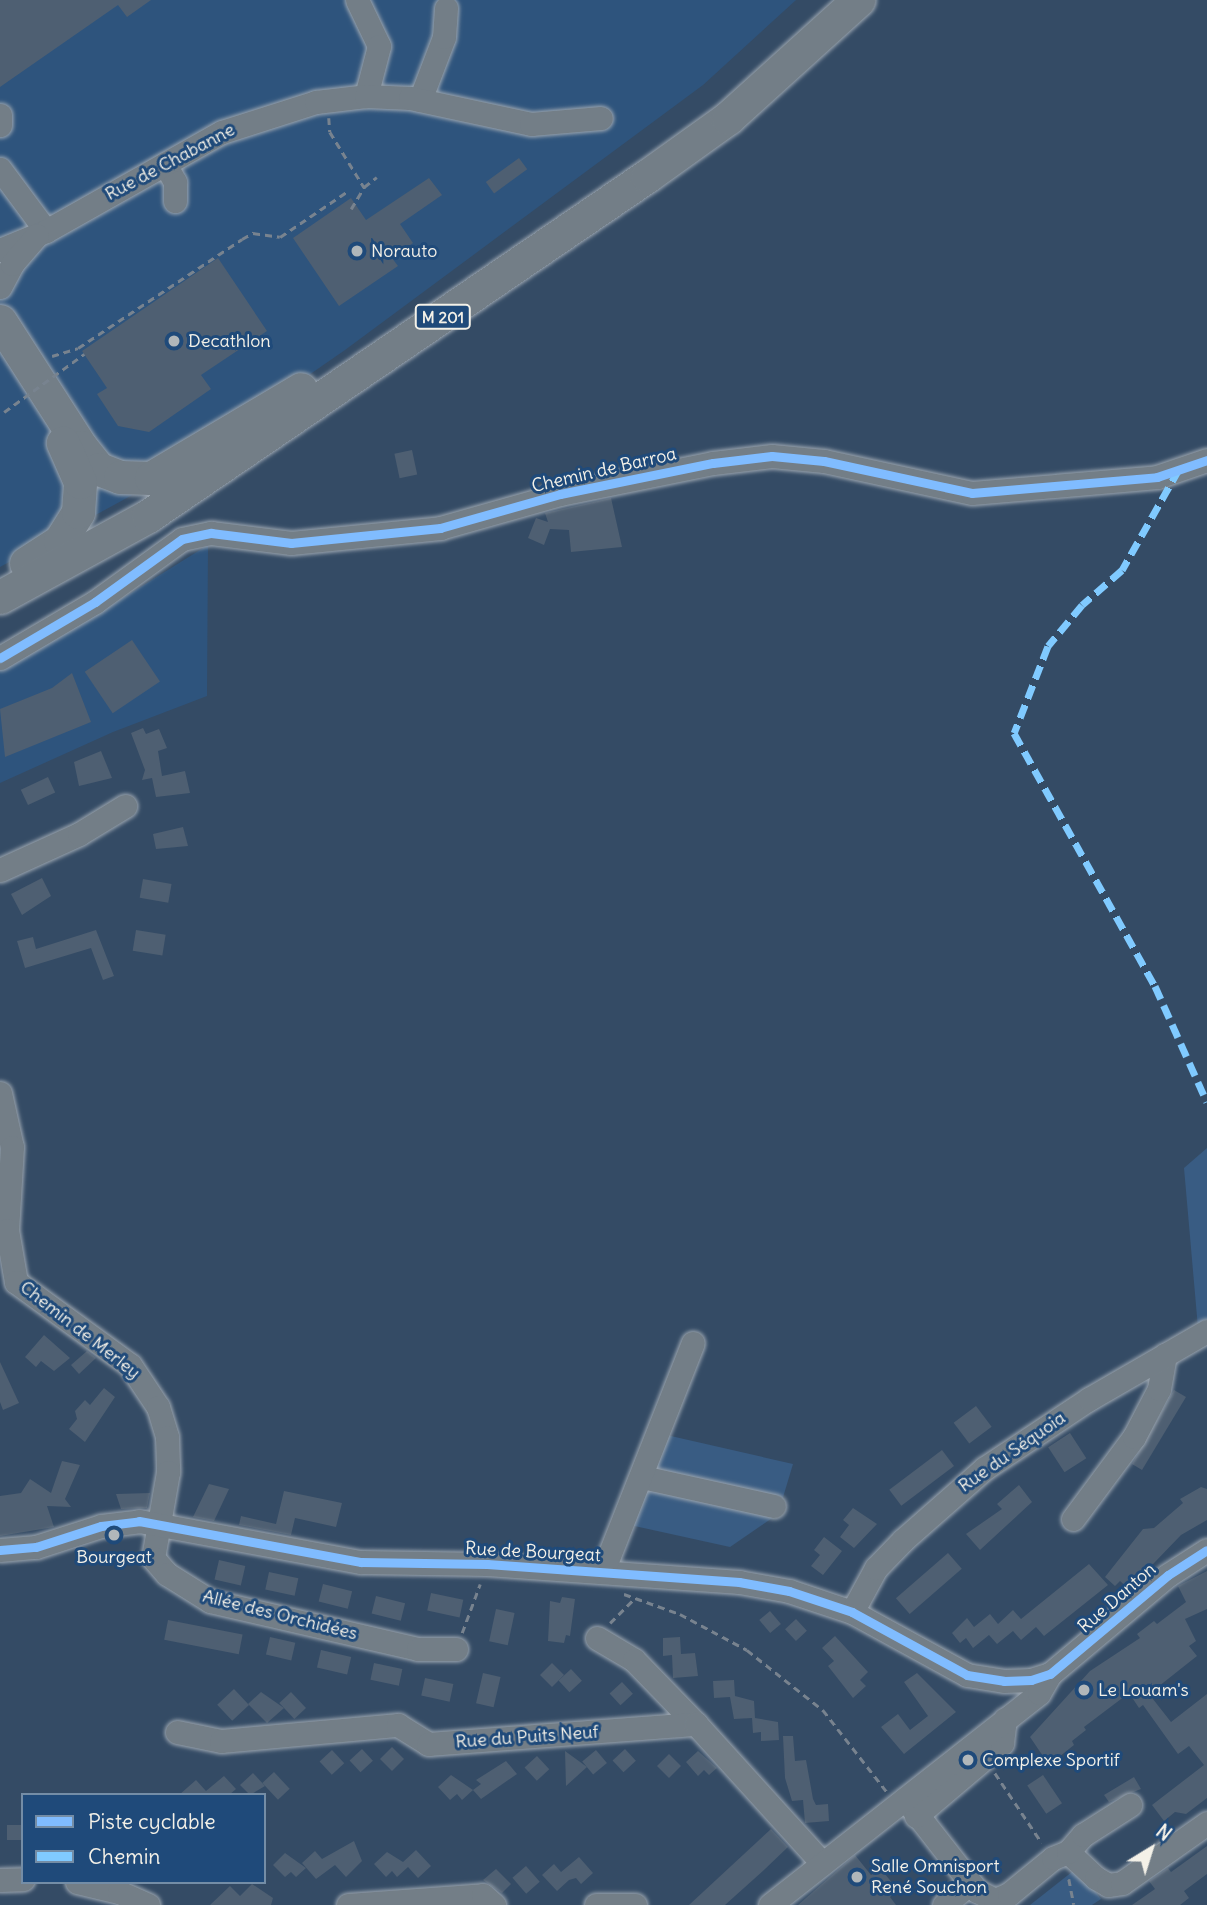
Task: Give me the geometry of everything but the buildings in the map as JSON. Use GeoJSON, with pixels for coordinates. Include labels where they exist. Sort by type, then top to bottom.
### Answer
{"type":"FeatureCollection","features":[{"type":"Feature","properties":{"kind":"highway","name":"M 201"},"geometry":{"type":"LineString","coordinates":[[0,584],[144,507],[348,368],[717,107],[834,0]]}},
{"type":"Feature","properties":{"kind":"highway","name":"M 201"},"geometry":{"type":"LineString","coordinates":[[0,597],[106,541],[354,379],[728,118],[858,0]]}},
{"type":"Feature","properties":{"kind":"highway"},"geometry":{"type":"LineString","coordinates":[[0,321],[19,370],[68,451],[80,482],[78,512],[67,533],[40,555],[0,576]]}},
{"type":"Feature","properties":{"kind":"highway"},"geometry":{"type":"LineString","coordinates":[[15,358],[99,469],[120,478],[151,478],[304,387],[348,368]]}},
{"type":"Feature","properties":{"kind":"highway"},"geometry":{"type":"LineString","coordinates":[[0,605],[75,566],[106,541]]}},
{"type":"Feature","properties":{"kind":"street"},"geometry":{"type":"LineString","coordinates":[[357,0],[379,46],[366,96]]}},
{"type":"Feature","properties":{"kind":"street"},"geometry":{"type":"LineString","coordinates":[[420,100],[444,37],[446,8]]}},
{"type":"Feature","properties":{"kind":"street","name":"Rue de Chabanne"},"geometry":{"type":"LineString","coordinates":[[0,250],[11,242],[41,233],[164,164],[254,118],[316,102],[366,96],[420,100],[531,124],[601,118]]}},
{"type":"Feature","properties":{"kind":"street"},"geometry":{"type":"LineString","coordinates":[[0,115],[0,125]]}},
{"type":"Feature","properties":{"kind":"street"},"geometry":{"type":"LineString","coordinates":[[164,164],[175,182],[175,201]]}},
{"type":"Feature","properties":{"kind":"street"},"geometry":{"type":"LineString","coordinates":[[0,169],[41,233]]}},
{"type":"Feature","properties":{"kind":"street","name":"Rue de Chabanne"},"geometry":{"type":"LineString","coordinates":[[0,288],[12,264],[41,233]]}},
{"type":"Feature","properties":{"kind":"street","name":"Chemin de Barroa"},"geometry":{"type":"LineString","coordinates":[[0,658],[95,602],[182,539],[211,533],[291,543],[440,528],[560,494],[712,463],[772,456],[824,461],[972,493],[1157,477],[1207,460]]}},
{"type":"Feature","properties":{"kind":"street"},"geometry":{"type":"LineString","coordinates":[[0,870],[79,834],[125,806]]}},
{"type":"Feature","properties":{"kind":"street","name":"Chemin de Merley"},"geometry":{"type":"LineString","coordinates":[[0,1093],[12,1147],[7,1230],[8,1285],[130,1365],[146,1382],[167,1437],[168,1472],[160,1523]]}},
{"type":"Feature","properties":{"kind":"street","name":"Rue du Séquoia"},"geometry":{"type":"LineString","coordinates":[[852,1612],[876,1568],[940,1504],[1036,1433],[1207,1331]]}},
{"type":"Feature","properties":{"kind":"street"},"geometry":{"type":"LineString","coordinates":[[603,1571],[693,1343]]}},
{"type":"Feature","properties":{"kind":"street"},"geometry":{"type":"LineString","coordinates":[[1073,1519],[1134,1437],[1159,1389],[1165,1355]]}},
{"type":"Feature","properties":{"kind":"street"},"geometry":{"type":"LineString","coordinates":[[642,1477],[774,1506]]}},
{"type":"Feature","properties":{"kind":"street","name":"Rue de Bourgeat"},"geometry":{"type":"LineString","coordinates":[[0,1550],[36,1547],[117,1522],[160,1523],[361,1562],[487,1564],[603,1571],[777,1588],[852,1612],[967,1675],[1004,1681],[1031,1680],[1050,1674]]}},
{"type":"Feature","properties":{"kind":"street","name":"Allée des Orchidées"},"geometry":{"type":"LineString","coordinates":[[160,1523],[153,1558],[175,1580],[210,1601],[418,1649],[456,1649]]}},
{"type":"Feature","properties":{"kind":"street","name":"Rue Danton"},"geometry":{"type":"LineString","coordinates":[[906,1807],[1004,1719],[1039,1693],[1050,1674],[1168,1575],[1207,1550]]}},
{"type":"Feature","properties":{"kind":"street"},"geometry":{"type":"LineString","coordinates":[[597,1638],[634,1660],[822,1863]]}},
{"type":"Feature","properties":{"kind":"street"},"geometry":{"type":"LineString","coordinates":[[770,1905],[822,1863],[985,1759],[1002,1742],[1004,1719]]}},
{"type":"Feature","properties":{"kind":"street","name":"Rue du Puits Neuf"},"geometry":{"type":"LineString","coordinates":[[177,1732],[221,1741],[398,1725],[428,1744],[696,1724]]}},
{"type":"Feature","properties":{"kind":"street"},"geometry":{"type":"LineString","coordinates":[[906,1807],[984,1898],[995,1900],[1009,1894],[1083,1835],[1130,1805]]}},
{"type":"Feature","properties":{"kind":"street"},"geometry":{"type":"LineString","coordinates":[[1061,1855],[1108,1885],[1122,1883],[1207,1823]]}},
{"type":"Feature","properties":{"kind":"street"},"geometry":{"type":"LineString","coordinates":[[0,1880],[21,1879]]}},
{"type":"Feature","properties":{"kind":"street"},"geometry":{"type":"LineString","coordinates":[[944,1905],[970,1883]]}},
{"type":"Feature","properties":{"kind":"street"},"geometry":{"type":"LineString","coordinates":[[85,1884],[119,1892],[148,1905]]}},
{"type":"Feature","properties":{"kind":"street"},"geometry":{"type":"LineString","coordinates":[[348,1905],[483,1895],[494,1905]]}},
{"type":"Feature","properties":{"kind":"street"},"geometry":{"type":"LineString","coordinates":[[596,1905],[635,1905]]}},
{"type":"Feature","properties":{"kind":"path"},"geometry":{"type":"LineString","coordinates":[[328,111],[330,132],[364,187]]}},
{"type":"Feature","properties":{"kind":"path"},"geometry":{"type":"LineString","coordinates":[[351,209],[364,187],[377,177]]}},
{"type":"Feature","properties":{"kind":"path"},"geometry":{"type":"LineString","coordinates":[[15,358],[78,348],[219,252],[253,233],[280,237],[348,191]]}},
{"type":"Feature","properties":{"kind":"path"},"geometry":{"type":"LineString","coordinates":[[5,411],[84,355]]}},
{"type":"Feature","properties":{"kind":"path"},"geometry":{"type":"LineString","coordinates":[[456,1649],[487,1564]]}},
{"type":"Feature","properties":{"kind":"path"},"geometry":{"type":"LineString","coordinates":[[603,1571],[604,1583],[635,1598],[680,1614],[747,1650],[824,1710],[906,1807]]}},
{"type":"Feature","properties":{"kind":"path"},"geometry":{"type":"LineString","coordinates":[[613,1619],[635,1598]]}},
{"type":"Feature","properties":{"kind":"path"},"geometry":{"type":"LineString","coordinates":[[985,1759],[1061,1855],[1070,1880],[1074,1905]]}},
{"type":"Feature","properties":{"kind":"shaded area"},"geometry":{"type":"Polygon","coordinates":[[[0,0],[796,0],[703,85],[345,350],[147,487],[0,567],[0,0]]]}},
{"type":"Feature","properties":{"kind":"shaded area"},"geometry":{"type":"Polygon","coordinates":[[[208,545],[207,696],[113,732],[0,783],[0,661],[110,606],[208,545]]]}},
{"type":"Feature","properties":{"kind":"shaded area"},"geometry":{"type":"Polygon","coordinates":[[[1207,1148],[1207,1325],[1198,1328],[1184,1168],[1207,1148]]]}},
{"type":"Feature","properties":{"kind":"shaded area"},"geometry":{"type":"Polygon","coordinates":[[[662,1434],[793,1464],[778,1514],[730,1547],[630,1525],[662,1434]]]}},
{"type":"Feature","properties":{"kind":"shaded area"},"geometry":{"type":"Polygon","coordinates":[[[1077,1868],[1101,1899],[1092,1905],[1030,1905],[1077,1868]]]}},
{"type":"Feature","properties":{"kind":"marked path"},"geometry":{"type":"LineString","coordinates":[[1179,469],[1122,570],[1082,605],[1048,646],[1014,733],[1155,986],[1207,1102]]}},
{"type":"Feature","properties":{"kind":"cycle path"},"geometry":{"type":"LineString","coordinates":[[0,658],[95,602],[182,539],[211,533],[291,543],[440,528],[560,494],[713,463],[772,456],[824,461],[972,493],[1157,477],[1207,460]]}},
{"type":"Feature","properties":{"kind":"cycle path"},"geometry":{"type":"LineString","coordinates":[[0,1550],[36,1547],[101,1526],[139,1521],[361,1562],[487,1564],[739,1582],[789,1591],[852,1612],[967,1675],[1004,1681],[1031,1680],[1050,1674],[1168,1575],[1207,1550]]}},
{"type":"Feature","properties":{"kind":"place","name":"Norauto"},"geometry":{"type":"Point","coordinates":[357,251]}},
{"type":"Feature","properties":{"kind":"place","name":"Decathlon"},"geometry":{"type":"Point","coordinates":[174,341]}},
{"type":"Feature","properties":{"kind":"place","name":"Bourgeat"},"geometry":{"type":"Point","coordinates":[114,1535]}},
{"type":"Feature","properties":{"kind":"place","name":"Le Louam's"},"geometry":{"type":"Point","coordinates":[1084,1690]}},
{"type":"Feature","properties":{"kind":"place","name":"Complexe Sportif"},"geometry":{"type":"Point","coordinates":[968,1760]}},
{"type":"Feature","properties":{"kind":"place","name":"Salle Omnisport René Souchon"},"geometry":{"type":"Point","coordinates":[857,1877]}}]}
